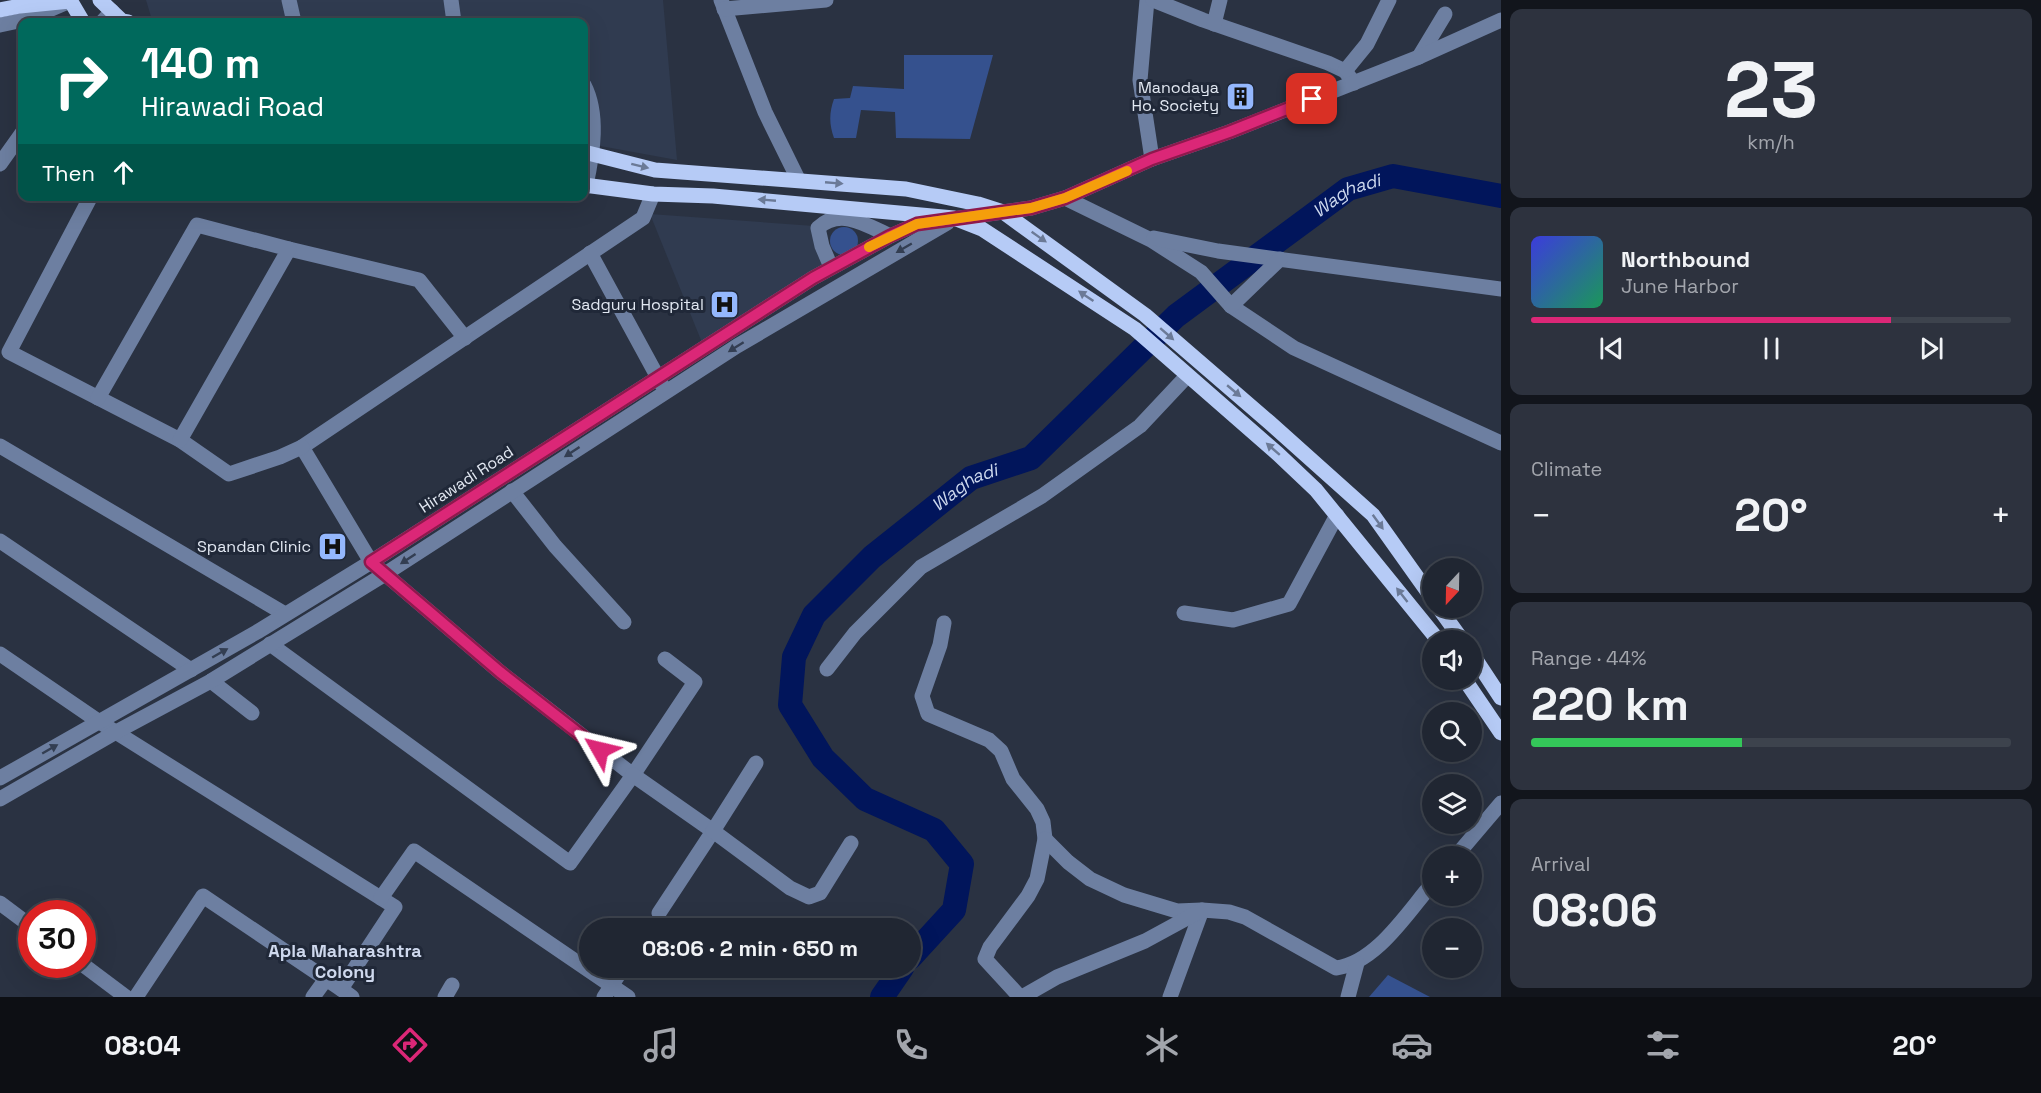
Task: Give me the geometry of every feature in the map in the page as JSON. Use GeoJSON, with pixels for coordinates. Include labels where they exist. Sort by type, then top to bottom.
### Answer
{"type":"FeatureCollection","features":[{"type":"Feature","properties":{"kind":"main road"},"geometry":{"type":"LineString","coordinates":[[0,10],[71,0],[80,18]]}},
{"type":"Feature","properties":{"kind":"main road"},"geometry":{"type":"LineString","coordinates":[[100,0],[107,17]]}},
{"type":"Feature","properties":{"kind":"main road"},"geometry":{"type":"LineString","coordinates":[[588,154],[656,170],[906,189],[978,204],[1003,212],[1145,315],[1373,515],[1422,584]]}},
{"type":"Feature","properties":{"kind":"main road"},"geometry":{"type":"LineString","coordinates":[[588,185],[653,194],[713,195],[954,218],[982,229],[1135,329],[1278,454],[1316,490],[1430,630]]}},
{"type":"Feature","properties":{"kind":"main road"},"geometry":{"type":"LineString","coordinates":[[1482,669],[1501,698]]}},
{"type":"Feature","properties":{"kind":"main road"},"geometry":{"type":"LineString","coordinates":[[1472,690],[1501,733]]}},
{"type":"Feature","properties":{"kind":"street"},"geometry":{"type":"LineString","coordinates":[[36,18],[71,0]]}},
{"type":"Feature","properties":{"kind":"street"},"geometry":{"type":"LineString","coordinates":[[289,0],[293,18]]}},
{"type":"Feature","properties":{"kind":"street"},"geometry":{"type":"LineString","coordinates":[[451,0],[453,18]]}},
{"type":"Feature","properties":{"kind":"street"},"geometry":{"type":"LineString","coordinates":[[798,180],[765,112],[723,5],[826,0]]}},
{"type":"Feature","properties":{"kind":"street"},"geometry":{"type":"LineString","coordinates":[[1147,0],[1140,80],[1152,159]]}},
{"type":"Feature","properties":{"kind":"street"},"geometry":{"type":"LineString","coordinates":[[1153,0],[1349,77],[1389,0]]}},
{"type":"Feature","properties":{"kind":"street"},"geometry":{"type":"LineString","coordinates":[[1214,24],[1220,0]]}},
{"type":"Feature","properties":{"kind":"street"},"geometry":{"type":"LineString","coordinates":[[1419,57],[1445,14]]}},
{"type":"Feature","properties":{"kind":"street","name":"Hirawadi Road"},"geometry":{"type":"LineString","coordinates":[[0,778],[191,670],[371,562],[831,267],[890,236],[917,224],[1031,208],[1065,198],[1152,159],[1229,132],[1349,77],[1419,57],[1501,20]]}},
{"type":"Feature","properties":{"kind":"street"},"geometry":{"type":"LineString","coordinates":[[0,25],[18,23]]}},
{"type":"Feature","properties":{"kind":"street"},"geometry":{"type":"LineString","coordinates":[[588,93],[591,99],[588,154]]}},
{"type":"Feature","properties":{"kind":"street"},"geometry":{"type":"LineString","coordinates":[[0,165],[18,139]]}},
{"type":"Feature","properties":{"kind":"street"},"geometry":{"type":"LineString","coordinates":[[89,201],[9,352],[180,440],[229,474],[302,447],[643,218],[653,194]]}},
{"type":"Feature","properties":{"kind":"street"},"geometry":{"type":"LineString","coordinates":[[1065,198],[1152,240],[1201,272],[1231,306],[1294,348],[1501,443]]}},
{"type":"Feature","properties":{"kind":"street"},"geometry":{"type":"LineString","coordinates":[[831,267],[822,246],[818,228],[827,219],[842,218],[861,222],[890,236]]}},
{"type":"Feature","properties":{"kind":"street"},"geometry":{"type":"LineString","coordinates":[[0,799],[116,732],[212,681],[384,574],[747,340],[954,218]]}},
{"type":"Feature","properties":{"kind":"street"},"geometry":{"type":"LineString","coordinates":[[99,398],[197,225],[419,280],[465,338]]}},
{"type":"Feature","properties":{"kind":"street"},"geometry":{"type":"LineString","coordinates":[[1140,235],[1218,251],[1501,289]]}},
{"type":"Feature","properties":{"kind":"street"},"geometry":{"type":"LineString","coordinates":[[180,440],[289,249]]}},
{"type":"Feature","properties":{"kind":"street"},"geometry":{"type":"LineString","coordinates":[[590,253],[666,392]]}},
{"type":"Feature","properties":{"kind":"street"},"geometry":{"type":"LineString","coordinates":[[1231,306],[1275,258]]}},
{"type":"Feature","properties":{"kind":"street"},"geometry":{"type":"LineString","coordinates":[[827,669],[855,633],[921,567],[1042,496],[1140,426],[1182,372]]}},
{"type":"Feature","properties":{"kind":"street"},"geometry":{"type":"LineString","coordinates":[[0,446],[285,614]]}},
{"type":"Feature","properties":{"kind":"street"},"geometry":{"type":"LineString","coordinates":[[302,447],[371,562],[526,693],[633,775],[790,888],[809,897],[820,893],[850,843]]}},
{"type":"Feature","properties":{"kind":"street"},"geometry":{"type":"LineString","coordinates":[[512,491],[555,546],[624,622]]}},
{"type":"Feature","properties":{"kind":"street"},"geometry":{"type":"LineString","coordinates":[[1184,614],[1233,620],[1289,604],[1337,515]]}},
{"type":"Feature","properties":{"kind":"street"},"geometry":{"type":"LineString","coordinates":[[0,541],[191,670]]}},
{"type":"Feature","properties":{"kind":"street"},"geometry":{"type":"LineString","coordinates":[[944,623],[940,645],[922,696],[928,714],[989,741],[1001,751],[1013,779],[1037,809],[1043,822],[1045,839],[1033,889],[990,947],[985,959],[1021,997],[1057,977],[1145,941],[1202,910]]}},
{"type":"Feature","properties":{"kind":"street"},"geometry":{"type":"LineString","coordinates":[[270,644],[570,863],[633,775],[695,682],[665,659]]}},
{"type":"Feature","properties":{"kind":"street"},"geometry":{"type":"LineString","coordinates":[[0,654],[98,721],[395,907],[346,993],[203,896],[136,997]]}},
{"type":"Feature","properties":{"kind":"street"},"geometry":{"type":"LineString","coordinates":[[212,681],[252,712]]}},
{"type":"Feature","properties":{"kind":"street"},"geometry":{"type":"LineString","coordinates":[[659,913],[756,763]]}},
{"type":"Feature","properties":{"kind":"street"},"geometry":{"type":"LineString","coordinates":[[1464,846],[1501,803]]}},
{"type":"Feature","properties":{"kind":"street"},"geometry":{"type":"LineString","coordinates":[[1045,839],[1068,862],[1090,879],[1124,896],[1177,911],[1229,912],[1245,917],[1336,968],[1357,963],[1377,949],[1422,896]]}},
{"type":"Feature","properties":{"kind":"street"},"geometry":{"type":"LineString","coordinates":[[381,898],[414,850],[608,991],[628,997]]}},
{"type":"Feature","properties":{"kind":"street"},"geometry":{"type":"LineString","coordinates":[[0,903],[18,916]]}},
{"type":"Feature","properties":{"kind":"street"},"geometry":{"type":"LineString","coordinates":[[1170,997],[1202,910]]}},
{"type":"Feature","properties":{"kind":"street"},"geometry":{"type":"LineString","coordinates":[[1348,997],[1357,963]]}},
{"type":"Feature","properties":{"kind":"street"},"geometry":{"type":"LineString","coordinates":[[96,974],[126,997]]}},
{"type":"Feature","properties":{"kind":"street"},"geometry":{"type":"LineString","coordinates":[[608,991],[616,978]]}},
{"type":"Feature","properties":{"kind":"street"},"geometry":{"type":"LineString","coordinates":[[313,997],[326,979]]}},
{"type":"Feature","properties":{"kind":"shaded area"},"geometry":{"type":"Polygon","coordinates":[[[146,0],[663,0],[677,160],[588,144],[588,18],[151,18],[146,0]]]}},
{"type":"Feature","properties":{"kind":"shaded area"},"geometry":{"type":"Polygon","coordinates":[[[904,55],[993,55],[970,139],[896,138],[895,112],[861,110],[856,138],[834,138],[830,118],[834,99],[850,98],[853,86],[904,89],[904,55]]]}},
{"type":"Feature","properties":{"kind":"shaded area","name":"Sadguru Hospital"},"geometry":{"type":"Polygon","coordinates":[[[650,214],[814,226],[823,264],[703,345],[650,214]]]}},
{"type":"Feature","properties":{"kind":"shaded area"},"geometry":{"type":"Polygon","coordinates":[[[844,227],[854,231],[858,241],[854,251],[844,255],[834,251],[830,241],[834,231],[844,227]]]}},
{"type":"Feature","properties":{"kind":"shaded area"},"geometry":{"type":"Polygon","coordinates":[[[1388,975],[1430,997],[1369,997],[1388,975]]]}},
{"type":"Feature","properties":{"kind":"waterway","name":"Waghadi"},"geometry":{"type":"LineString","coordinates":[[921,946],[954,910],[962,864],[934,830],[865,799],[823,758],[790,705],[794,657],[814,615],[872,557],[971,478],[1031,458],[1176,316],[1348,189],[1393,176],[1501,196]]}},
{"type":"Feature","properties":{"kind":"waterway","name":"Waghadi"},"geometry":{"type":"LineString","coordinates":[[882,997],[895,978]]}},
{"type":"Feature","properties":{"kind":"slow traffic"},"geometry":{"type":"LineString","coordinates":[[869,247],[917,224],[1031,208],[1065,198],[1127,171]]}},
{"type":"Feature","properties":{"kind":"place","name":"Manodaya Ho. Society"},"geometry":{"type":"Point","coordinates":[1240,96]}},
{"type":"Feature","properties":{"kind":"place","name":"Sadguru Hospital"},"geometry":{"type":"Point","coordinates":[725,304]}},
{"type":"Feature","properties":{"kind":"place","name":"Spandan Clinic"},"geometry":{"type":"Point","coordinates":[332,546]}},
{"type":"Feature","properties":{"kind":"district","name":"Apla Maharashtra Colony"},"geometry":{"type":"Point","coordinates":[345,961]}},
{"type":"Feature","properties":{"kind":"route"},"geometry":{"type":"LineString","coordinates":[[600,750],[500,672],[371,562],[813,278],[890,236],[917,224],[1031,208],[1065,198],[1152,159],[1312,99]]}}]}
